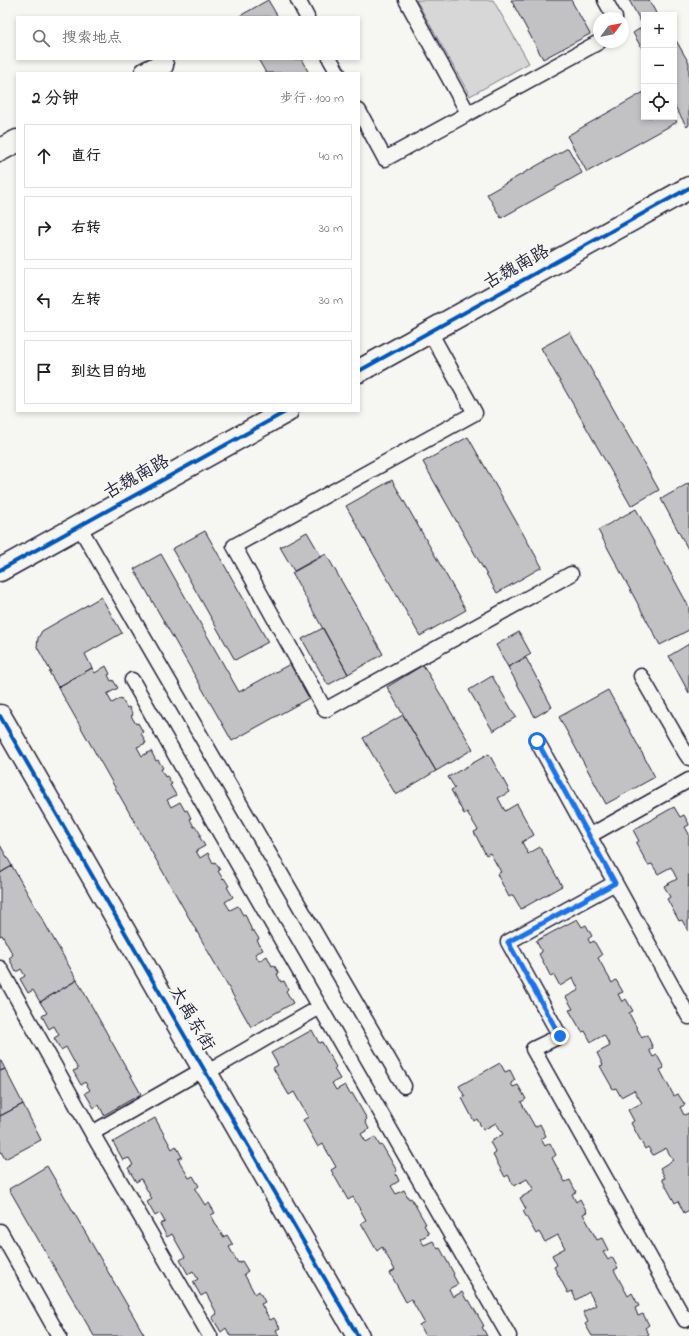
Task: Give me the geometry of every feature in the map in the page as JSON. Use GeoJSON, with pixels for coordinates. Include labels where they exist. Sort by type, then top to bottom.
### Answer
{"type":"FeatureCollection","features":[{"type":"Feature","properties":{"kind":"street"},"geometry":{"type":"LineString","coordinates":[[0,150],[16,142]]}},
{"type":"Feature","properties":{"kind":"street","name":"古魏南路"},"geometry":{"type":"LineString","coordinates":[[360,370],[689,188]]}},
{"type":"Feature","properties":{"kind":"street","name":"古魏南路"},"geometry":{"type":"LineString","coordinates":[[0,570],[285,412]]}},
{"type":"Feature","properties":{"kind":"street","name":"大禹东街"},"geometry":{"type":"LineString","coordinates":[[0,716],[358,1336]]}},
{"type":"Feature","properties":{"kind":"lane"},"geometry":{"type":"LineString","coordinates":[[298,0],[306,16]]}},
{"type":"Feature","properties":{"kind":"lane"},"geometry":{"type":"LineString","coordinates":[[406,0],[468,113]]}},
{"type":"Feature","properties":{"kind":"lane"},"geometry":{"type":"LineString","coordinates":[[605,0],[612,12]]}},
{"type":"Feature","properties":{"kind":"lane"},"geometry":{"type":"LineString","coordinates":[[360,113],[385,159],[593,45]]}},
{"type":"Feature","properties":{"kind":"lane"},"geometry":{"type":"LineString","coordinates":[[331,60],[337,72]]}},
{"type":"Feature","properties":{"kind":"lane"},"geometry":{"type":"LineString","coordinates":[[430,332],[475,413],[234,546],[325,710],[571,574]]}},
{"type":"Feature","properties":{"kind":"lane"},"geometry":{"type":"LineString","coordinates":[[79,526],[404,1086]]}},
{"type":"Feature","properties":{"kind":"lane"},"geometry":{"type":"LineString","coordinates":[[641,676],[689,758]]}},
{"type":"Feature","properties":{"kind":"lane"},"geometry":{"type":"LineString","coordinates":[[132,680],[509,1336]]}},
{"type":"Feature","properties":{"kind":"lane"},"geometry":{"type":"LineString","coordinates":[[537,741],[689,1017]]}},
{"type":"Feature","properties":{"kind":"lane"},"geometry":{"type":"LineString","coordinates":[[589,836],[689,780]]}},
{"type":"Feature","properties":{"kind":"lane"},"geometry":{"type":"LineString","coordinates":[[615,883],[508,942],[560,1036],[533,1049],[685,1320],[689,1318]]}},
{"type":"Feature","properties":{"kind":"lane"},"geometry":{"type":"LineString","coordinates":[[0,968],[92,1133],[210,1336]]}},
{"type":"Feature","properties":{"kind":"lane"},"geometry":{"type":"LineString","coordinates":[[92,1133],[320,1007]]}},
{"type":"Feature","properties":{"kind":"lane"},"geometry":{"type":"LineString","coordinates":[[0,1231],[59,1336]]}},
{"type":"Feature","properties":{"kind":"shaded area"},"geometry":{"type":"Polygon","coordinates":[[[416,0],[493,0],[529,63],[470,96],[416,0]]]}},
{"type":"Feature","properties":{"kind":"building"},"geometry":{"type":"Polygon","coordinates":[[[268,0],[277,16],[240,16],[268,0]]]}},
{"type":"Feature","properties":{"kind":"building"},"geometry":{"type":"Polygon","coordinates":[[[511,0],[571,0],[590,34],[543,59],[511,0]]]}},
{"type":"Feature","properties":{"kind":"building"},"geometry":{"type":"Polygon","coordinates":[[[629,0],[649,0],[655,12],[641,12],[641,22],[629,0]]]}},
{"type":"Feature","properties":{"kind":"building"},"geometry":{"type":"Polygon","coordinates":[[[641,28],[641,47],[633,33],[641,28]]]}},
{"type":"Feature","properties":{"kind":"building"},"geometry":{"type":"Polygon","coordinates":[[[677,42],[689,63],[689,125],[687,127],[677,110],[677,42]]]}},
{"type":"Feature","properties":{"kind":"building"},"geometry":{"type":"Polygon","coordinates":[[[259,60],[302,60],[308,72],[265,72],[259,60]]]}},
{"type":"Feature","properties":{"kind":"building"},"geometry":{"type":"Polygon","coordinates":[[[641,94],[641,120],[676,120],[677,122],[587,172],[567,136],[641,94]]]}},
{"type":"Feature","properties":{"kind":"building"},"geometry":{"type":"Polygon","coordinates":[[[568,148],[582,173],[501,218],[487,194],[568,148]]]}},
{"type":"Feature","properties":{"kind":"building"},"geometry":{"type":"Polygon","coordinates":[[[570,332],[659,490],[631,506],[541,348],[570,332]]]}},
{"type":"Feature","properties":{"kind":"building"},"geometry":{"type":"Polygon","coordinates":[[[468,437],[542,567],[497,593],[423,462],[468,437]]]}},
{"type":"Feature","properties":{"kind":"building"},"geometry":{"type":"Polygon","coordinates":[[[392,480],[466,610],[420,636],[346,506],[392,480]]]}},
{"type":"Feature","properties":{"kind":"building"},"geometry":{"type":"Polygon","coordinates":[[[689,483],[689,551],[661,499],[689,483]]]}},
{"type":"Feature","properties":{"kind":"building"},"geometry":{"type":"Polygon","coordinates":[[[636,509],[689,607],[689,630],[660,645],[598,530],[636,509]]]}},
{"type":"Feature","properties":{"kind":"building"},"geometry":{"type":"Polygon","coordinates":[[[205,531],[268,642],[235,660],[172,549],[205,531]]]}},
{"type":"Feature","properties":{"kind":"building"},"geometry":{"type":"Polygon","coordinates":[[[307,532],[321,556],[294,571],[280,547],[307,532]]]}},
{"type":"Feature","properties":{"kind":"building"},"geometry":{"type":"Polygon","coordinates":[[[161,554],[239,692],[290,664],[309,698],[232,741],[134,569],[161,554]]]}},
{"type":"Feature","properties":{"kind":"building"},"geometry":{"type":"Polygon","coordinates":[[[326,554],[383,654],[348,674],[292,573],[326,554]]]}},
{"type":"Feature","properties":{"kind":"building"},"geometry":{"type":"Polygon","coordinates":[[[101,597],[122,633],[85,654],[92,668],[58,687],[37,647],[38,638],[42,631],[101,597]]]}},
{"type":"Feature","properties":{"kind":"building"},"geometry":{"type":"Polygon","coordinates":[[[323,628],[348,674],[328,685],[302,639],[323,628]]]}},
{"type":"Feature","properties":{"kind":"building"},"geometry":{"type":"Polygon","coordinates":[[[519,632],[531,654],[508,667],[496,645],[519,632]]]}},
{"type":"Feature","properties":{"kind":"building"},"geometry":{"type":"Polygon","coordinates":[[[689,644],[689,693],[669,656],[689,644]]]}},
{"type":"Feature","properties":{"kind":"building"},"geometry":{"type":"Polygon","coordinates":[[[526,658],[552,707],[535,717],[508,667],[526,658]]]}},
{"type":"Feature","properties":{"kind":"building"},"geometry":{"type":"Polygon","coordinates":[[[423,665],[473,749],[436,771],[387,687],[423,665]]]}},
{"type":"Feature","properties":{"kind":"building"},"geometry":{"type":"Polygon","coordinates":[[[106,666],[110,674],[108,675],[111,681],[113,680],[118,688],[107,694],[112,703],[121,698],[127,708],[129,707],[133,715],[131,716],[136,724],[138,723],[143,732],[141,733],[146,743],[137,747],[142,756],[151,751],[156,761],[158,760],[163,768],[161,769],[165,777],[167,776],[172,784],[170,785],[176,795],[167,800],[171,807],[180,802],[185,811],[187,810],[194,827],[196,827],[201,835],[199,836],[205,846],[196,851],[200,858],[208,853],[213,863],[215,862],[220,870],[218,871],[229,886],[227,887],[233,897],[225,902],[230,910],[238,906],[243,915],[245,914],[252,931],[254,931],[259,939],[257,940],[263,950],[255,954],[259,961],[267,956],[272,966],[274,965],[279,973],[277,974],[281,982],[284,981],[288,989],[286,991],[293,1003],[251,1027],[58,687],[92,668],[95,673],[106,666]]]}},
{"type":"Feature","properties":{"kind":"building"},"geometry":{"type":"Polygon","coordinates":[[[492,676],[516,717],[493,731],[469,690],[492,676]]]}},
{"type":"Feature","properties":{"kind":"building"},"geometry":{"type":"Polygon","coordinates":[[[608,690],[655,777],[606,804],[559,717],[608,690]]]}},
{"type":"Feature","properties":{"kind":"building"},"geometry":{"type":"Polygon","coordinates":[[[403,715],[436,771],[396,795],[363,738],[403,715]]]}},
{"type":"Feature","properties":{"kind":"building"},"geometry":{"type":"Polygon","coordinates":[[[489,754],[510,792],[498,798],[505,811],[517,804],[534,835],[522,842],[528,854],[540,847],[562,886],[521,909],[513,895],[509,897],[497,874],[501,872],[490,853],[486,855],[474,832],[478,830],[467,812],[464,814],[451,790],[455,788],[448,777],[489,754]]]}},
{"type":"Feature","properties":{"kind":"building"},"geometry":{"type":"Polygon","coordinates":[[[674,807],[680,817],[684,815],[689,824],[685,827],[689,834],[688,931],[682,920],[679,921],[667,899],[670,897],[664,886],[677,879],[671,867],[658,874],[652,864],[648,865],[636,843],[639,841],[633,830],[674,807]]]}},
{"type":"Feature","properties":{"kind":"building"},"geometry":{"type":"Polygon","coordinates":[[[0,845],[12,866],[0,873],[0,845]]]}},
{"type":"Feature","properties":{"kind":"building"},"geometry":{"type":"Polygon","coordinates":[[[12,866],[77,980],[40,1002],[33,990],[28,993],[20,979],[25,976],[21,969],[16,972],[9,958],[13,955],[2,935],[0,936],[0,873],[12,866]]]}},
{"type":"Feature","properties":{"kind":"building"},"geometry":{"type":"Polygon","coordinates":[[[577,919],[582,927],[586,925],[592,936],[588,939],[590,943],[594,941],[602,955],[598,958],[612,983],[616,980],[623,992],[618,994],[622,1002],[626,999],[633,1011],[629,1013],[642,1038],[647,1035],[653,1048],[649,1050],[653,1057],[657,1055],[664,1068],[660,1070],[674,1096],[678,1094],[685,1105],[680,1107],[684,1115],[689,1113],[689,1210],[684,1213],[678,1201],[675,1203],[662,1179],[665,1178],[660,1168],[673,1160],[666,1148],[653,1155],[648,1147],[645,1149],[631,1123],[634,1121],[628,1110],[642,1103],[634,1090],[621,1097],[616,1088],[613,1089],[600,1066],[603,1065],[597,1053],[610,1046],[604,1035],[591,1042],[585,1031],[582,1032],[569,1010],[573,1009],[566,997],[579,990],[573,978],[560,986],[554,975],[551,977],[539,954],[542,952],[536,941],[577,919]]]}},
{"type":"Feature","properties":{"kind":"building"},"geometry":{"type":"Polygon","coordinates":[[[77,980],[141,1094],[104,1115],[99,1105],[94,1108],[85,1093],[90,1090],[85,1082],[81,1085],[73,1071],[78,1069],[66,1047],[61,1050],[54,1038],[59,1035],[54,1026],[49,1029],[42,1016],[47,1013],[40,1002],[77,980]]]}},
{"type":"Feature","properties":{"kind":"building"},"geometry":{"type":"Polygon","coordinates":[[[312,1030],[319,1043],[322,1042],[336,1067],[334,1069],[340,1079],[332,1083],[336,1090],[345,1085],[350,1094],[352,1093],[367,1119],[365,1121],[369,1129],[361,1134],[366,1142],[375,1137],[380,1146],[382,1145],[397,1171],[395,1172],[399,1181],[391,1186],[396,1194],[404,1190],[409,1199],[411,1198],[426,1224],[424,1225],[429,1234],[420,1239],[424,1245],[433,1241],[438,1249],[440,1248],[454,1274],[453,1275],[458,1284],[449,1289],[453,1297],[462,1292],[467,1301],[469,1300],[484,1326],[482,1327],[487,1336],[425,1336],[419,1325],[424,1322],[411,1299],[406,1302],[390,1273],[395,1270],[382,1247],[377,1251],[361,1223],[366,1220],[353,1197],[348,1200],[331,1170],[336,1167],[323,1144],[318,1147],[303,1120],[308,1117],[294,1092],[289,1095],[273,1068],[278,1065],[271,1053],[312,1030]]]}},
{"type":"Feature","properties":{"kind":"building"},"geometry":{"type":"Polygon","coordinates":[[[0,1059],[5,1069],[0,1071],[0,1059]]]}},
{"type":"Feature","properties":{"kind":"building"},"geometry":{"type":"Polygon","coordinates":[[[500,1063],[505,1072],[510,1070],[515,1080],[511,1083],[513,1087],[518,1085],[526,1099],[521,1102],[535,1127],[540,1124],[546,1136],[541,1139],[545,1146],[550,1143],[556,1155],[552,1158],[565,1182],[570,1180],[576,1192],[572,1194],[576,1202],[580,1199],[587,1212],[583,1214],[597,1240],[602,1238],[608,1250],[603,1252],[608,1260],[612,1257],[618,1268],[614,1270],[628,1296],[632,1293],[639,1306],[635,1308],[638,1316],[643,1314],[649,1325],[645,1328],[649,1334],[646,1336],[592,1336],[585,1324],[588,1322],[583,1312],[596,1305],[589,1292],[576,1300],[572,1291],[568,1293],[554,1267],[557,1265],[552,1255],[565,1248],[558,1235],[545,1242],[539,1232],[536,1234],[523,1211],[526,1209],[520,1198],[534,1190],[527,1179],[514,1186],[508,1175],[505,1177],[493,1155],[496,1153],[490,1142],[503,1134],[496,1123],[483,1130],[477,1119],[474,1121],[462,1098],[465,1097],[459,1086],[500,1063]]]}},
{"type":"Feature","properties":{"kind":"building"},"geometry":{"type":"Polygon","coordinates":[[[5,1069],[23,1104],[0,1116],[0,1071],[5,1069]]]}},
{"type":"Feature","properties":{"kind":"building"},"geometry":{"type":"Polygon","coordinates":[[[23,1104],[41,1140],[5,1159],[0,1150],[0,1116],[23,1104]]]}},
{"type":"Feature","properties":{"kind":"building"},"geometry":{"type":"Polygon","coordinates":[[[155,1118],[172,1149],[176,1146],[182,1157],[178,1159],[189,1178],[193,1176],[199,1186],[195,1189],[205,1205],[209,1203],[215,1213],[211,1215],[223,1237],[227,1235],[233,1245],[229,1247],[238,1263],[242,1261],[248,1271],[244,1274],[255,1294],[259,1291],[265,1302],[261,1304],[270,1320],[274,1318],[280,1328],[276,1330],[279,1336],[230,1336],[226,1328],[221,1332],[212,1317],[217,1314],[206,1293],[201,1296],[193,1282],[198,1279],[193,1271],[188,1274],[180,1260],[185,1257],[172,1234],[167,1237],[160,1224],[165,1222],[160,1213],[155,1216],[147,1202],[152,1199],[141,1179],[136,1182],[128,1168],[133,1165],[129,1158],[123,1160],[113,1142],[155,1118]]]}},
{"type":"Feature","properties":{"kind":"building"},"geometry":{"type":"Polygon","coordinates":[[[47,1166],[145,1336],[94,1336],[9,1189],[47,1166]]]}},
{"type":"Feature","properties":{"kind":"cycle path"},"geometry":{"type":"LineString","coordinates":[[360,370],[689,188]]}},
{"type":"Feature","properties":{"kind":"cycle path"},"geometry":{"type":"LineString","coordinates":[[0,570],[285,412]]}},
{"type":"Feature","properties":{"kind":"cycle path"},"geometry":{"type":"LineString","coordinates":[[0,716],[358,1336]]}},
{"type":"Feature","properties":{"kind":"route"},"geometry":{"type":"LineString","coordinates":[[537,741],[615,883],[508,942],[560,1036]]}}]}
